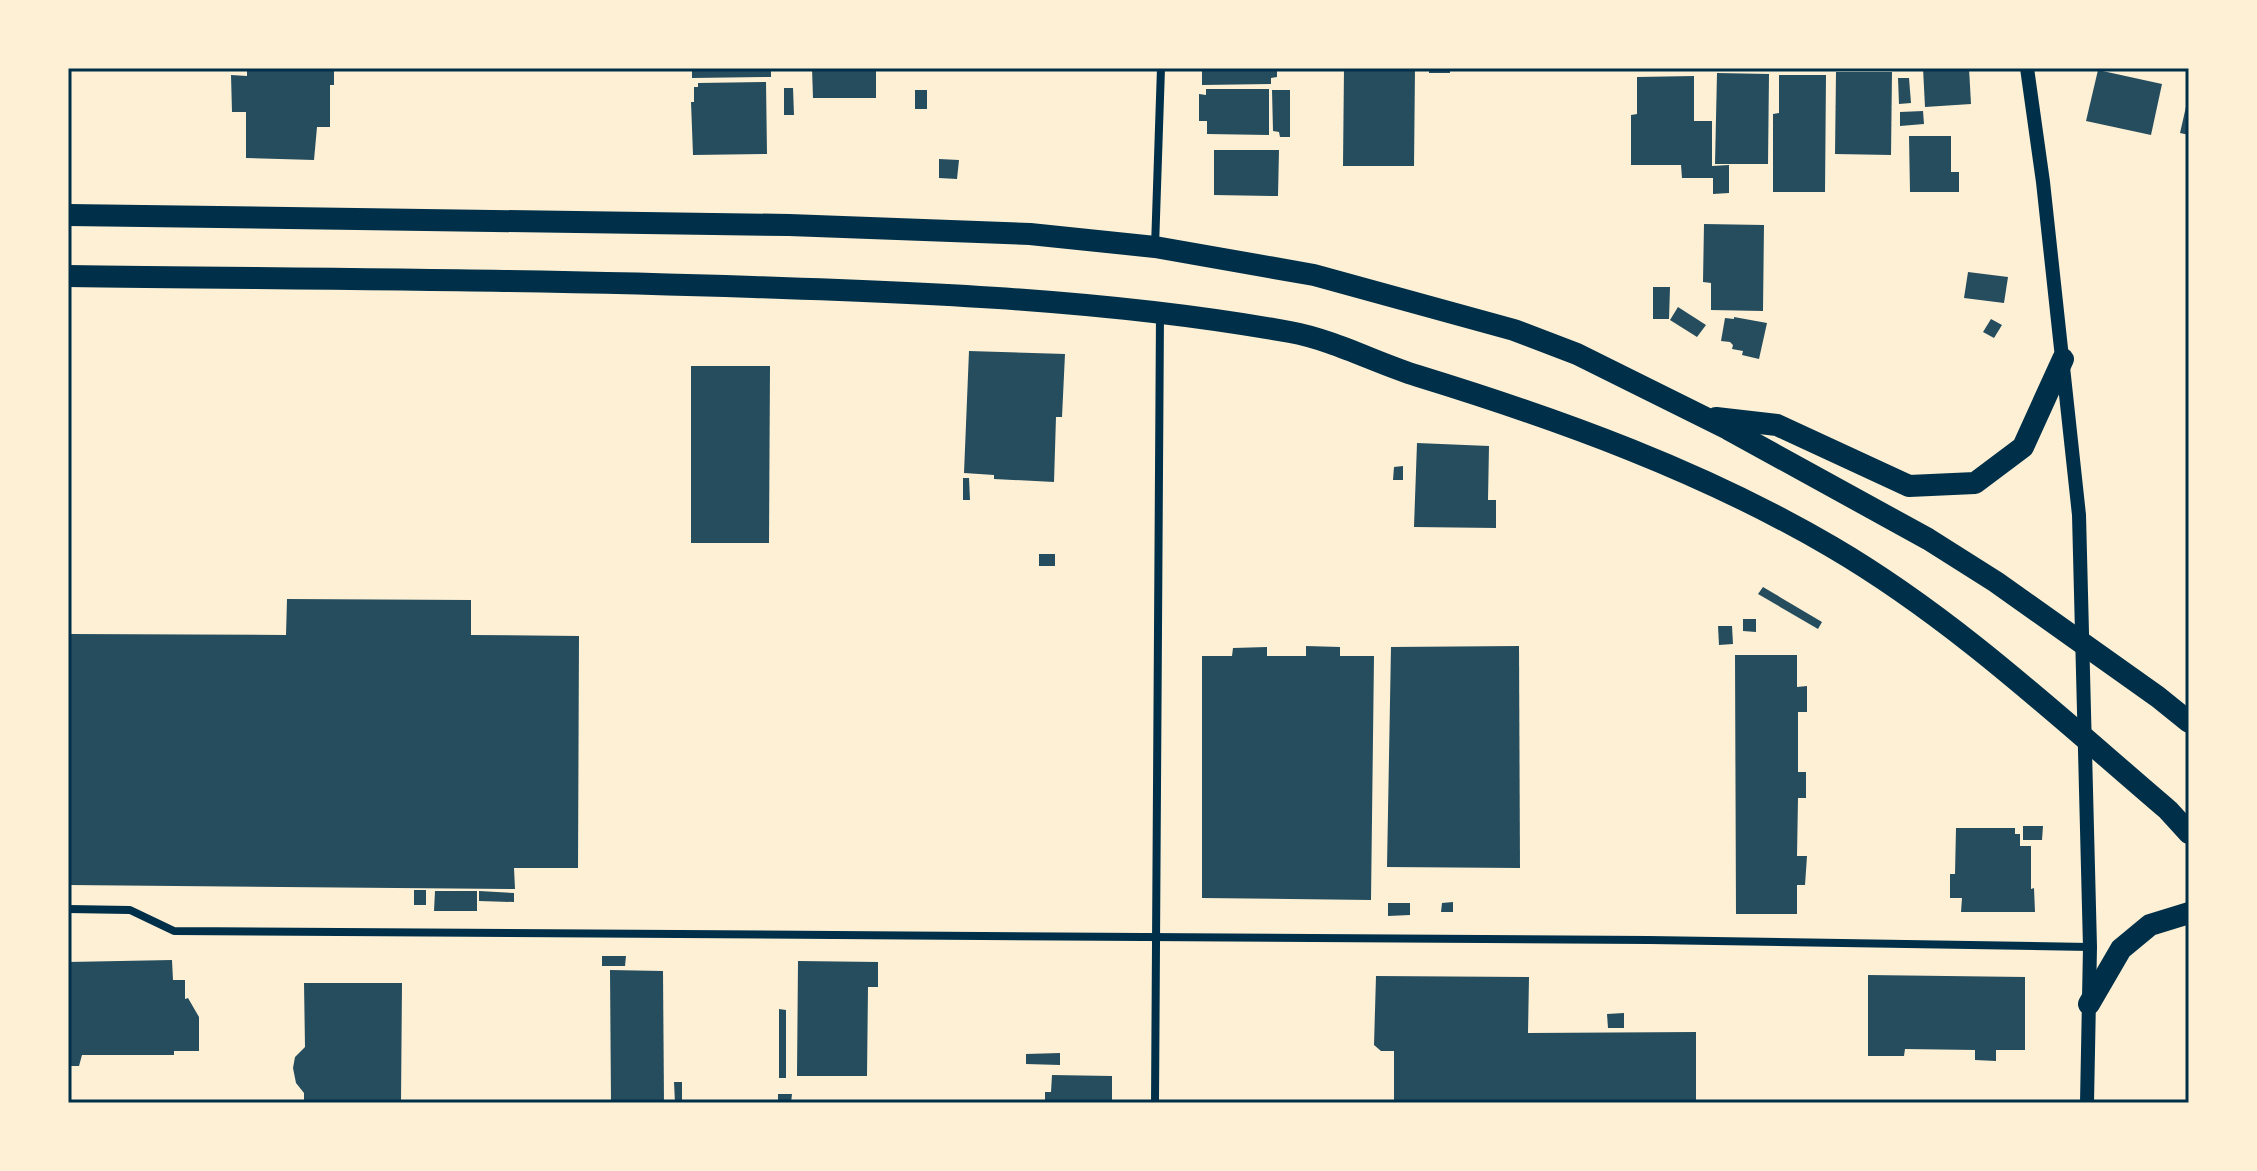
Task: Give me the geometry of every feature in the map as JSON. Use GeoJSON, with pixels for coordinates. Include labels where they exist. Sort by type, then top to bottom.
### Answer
{"type":"FeatureCollection","features":[{"type":"Feature","properties":{"kind":"highway"},"geometry":{"type":"LineString","coordinates":[[68,215],[789,225],[1030,234],[1155,247],[1314,275],[1514,330],[1577,354],[1703,416],[1928,539],[1996,582],[2189,722]]}},
{"type":"Feature","properties":{"kind":"highway"},"geometry":{"type":"LineString","coordinates":[[68,276],[674,284],[937,293],[1060,301],[1160,312],[1298,334],[1415,375],[1488,396],[1622,446],[1703,479],[1835,548],[1960,632],[2168,810],[2189,833]]}},
{"type":"Feature","properties":{"kind":"highway"},"geometry":{"type":"LineString","coordinates":[[1703,416],[1777,425],[1909,486],[1975,483],[2023,447],[2063,359]]}},
{"type":"Feature","properties":{"kind":"highway"},"geometry":{"type":"LineString","coordinates":[[2089,1004],[2121,949],[2150,925],[2189,913]]}},
{"type":"Feature","properties":{"kind":"street"},"geometry":{"type":"LineString","coordinates":[[1155,247],[1161,68]]}},
{"type":"Feature","properties":{"kind":"street"},"geometry":{"type":"LineString","coordinates":[[2027,68],[2043,182],[2079,515],[2090,947],[2087,1103]]}},
{"type":"Feature","properties":{"kind":"street"},"geometry":{"type":"LineString","coordinates":[[1155,1103],[1160,312]]}},
{"type":"Feature","properties":{"kind":"street"},"geometry":{"type":"LineString","coordinates":[[68,909],[130,910],[174,931],[1649,940],[2090,947]]}},
{"type":"Feature","properties":{"kind":"building"},"geometry":{"type":"Polygon","coordinates":[[[247,68],[328,68],[334,71],[334,85],[330,85],[330,127],[317,127],[314,160],[246,158],[246,112],[232,112],[231,75],[247,76],[247,68]]]}},
{"type":"Feature","properties":{"kind":"building"},"geometry":{"type":"Polygon","coordinates":[[[692,68],[771,68],[771,77],[692,78],[692,68]]]}},
{"type":"Feature","properties":{"kind":"building"},"geometry":{"type":"Polygon","coordinates":[[[812,68],[876,68],[876,98],[813,98],[812,68]]]}},
{"type":"Feature","properties":{"kind":"building"},"geometry":{"type":"Polygon","coordinates":[[[1202,68],[1277,68],[1277,77],[1271,78],[1271,84],[1202,85],[1202,68]]]}},
{"type":"Feature","properties":{"kind":"building"},"geometry":{"type":"Polygon","coordinates":[[[1344,68],[1415,68],[1414,166],[1343,166],[1344,68]]]}},
{"type":"Feature","properties":{"kind":"building"},"geometry":{"type":"Polygon","coordinates":[[[1429,68],[1450,68],[1450,73],[1429,73],[1429,68]]]}},
{"type":"Feature","properties":{"kind":"building"},"geometry":{"type":"Polygon","coordinates":[[[1923,68],[1969,68],[1971,104],[1925,107],[1923,68]]]}},
{"type":"Feature","properties":{"kind":"building"},"geometry":{"type":"Polygon","coordinates":[[[2098,70],[2162,84],[2151,135],[2086,121],[2098,70]]]}},
{"type":"Feature","properties":{"kind":"building"},"geometry":{"type":"Polygon","coordinates":[[[1836,72],[1892,72],[1891,155],[1835,154],[1836,72]]]}},
{"type":"Feature","properties":{"kind":"building"},"geometry":{"type":"Polygon","coordinates":[[[1717,73],[1769,74],[1768,164],[1715,164],[1717,73]]]}},
{"type":"Feature","properties":{"kind":"building"},"geometry":{"type":"Polygon","coordinates":[[[1779,75],[1826,75],[1825,192],[1773,192],[1773,114],[1779,113],[1779,75]]]}},
{"type":"Feature","properties":{"kind":"building"},"geometry":{"type":"Polygon","coordinates":[[[1694,76],[1694,121],[1712,121],[1712,166],[1729,165],[1729,193],[1713,194],[1713,178],[1682,178],[1681,165],[1631,165],[1631,115],[1637,114],[1637,77],[1694,76]]]}},
{"type":"Feature","properties":{"kind":"building"},"geometry":{"type":"Polygon","coordinates":[[[1898,78],[1909,78],[1911,103],[1899,104],[1898,78]]]}},
{"type":"Feature","properties":{"kind":"building"},"geometry":{"type":"Polygon","coordinates":[[[766,82],[767,154],[693,155],[691,102],[694,102],[694,87],[698,87],[698,83],[766,82]]]}},
{"type":"Feature","properties":{"kind":"building"},"geometry":{"type":"Polygon","coordinates":[[[784,88],[793,88],[794,115],[784,115],[784,88]]]}},
{"type":"Feature","properties":{"kind":"building"},"geometry":{"type":"Polygon","coordinates":[[[1206,89],[1269,89],[1269,135],[1207,134],[1207,121],[1199,121],[1199,94],[1206,95],[1206,89]]]}},
{"type":"Feature","properties":{"kind":"building"},"geometry":{"type":"Polygon","coordinates":[[[915,90],[927,90],[927,109],[915,109],[915,90]]]}},
{"type":"Feature","properties":{"kind":"building"},"geometry":{"type":"Polygon","coordinates":[[[1272,90],[1290,90],[1290,137],[1280,137],[1279,132],[1273,131],[1272,90]]]}},
{"type":"Feature","properties":{"kind":"building"},"geometry":{"type":"Polygon","coordinates":[[[2189,98],[2189,135],[2180,133],[2189,98]]]}},
{"type":"Feature","properties":{"kind":"building"},"geometry":{"type":"Polygon","coordinates":[[[1923,111],[1924,124],[1900,126],[1900,112],[1923,111]]]}},
{"type":"Feature","properties":{"kind":"building"},"geometry":{"type":"Polygon","coordinates":[[[1909,136],[1951,136],[1951,172],[1959,172],[1959,192],[1910,192],[1909,136]]]}},
{"type":"Feature","properties":{"kind":"building"},"geometry":{"type":"Polygon","coordinates":[[[1214,150],[1279,150],[1278,196],[1214,195],[1214,150]]]}},
{"type":"Feature","properties":{"kind":"building"},"geometry":{"type":"Polygon","coordinates":[[[939,159],[959,160],[957,179],[939,178],[939,159]]]}},
{"type":"Feature","properties":{"kind":"building"},"geometry":{"type":"Polygon","coordinates":[[[1704,224],[1764,225],[1763,311],[1711,310],[1711,283],[1703,282],[1704,224]]]}},
{"type":"Feature","properties":{"kind":"building"},"geometry":{"type":"Polygon","coordinates":[[[1968,272],[2008,277],[2004,303],[1964,298],[1968,272]]]}},
{"type":"Feature","properties":{"kind":"building"},"geometry":{"type":"Polygon","coordinates":[[[1653,287],[1670,287],[1669,319],[1653,319],[1653,287]]]}},
{"type":"Feature","properties":{"kind":"building"},"geometry":{"type":"Polygon","coordinates":[[[1678,307],[1706,325],[1697,337],[1670,320],[1678,307]]]}},
{"type":"Feature","properties":{"kind":"building"},"geometry":{"type":"Polygon","coordinates":[[[1725,318],[1767,323],[1759,359],[1742,355],[1743,351],[1732,349],[1730,342],[1721,341],[1725,318]]]}},
{"type":"Feature","properties":{"kind":"building"},"geometry":{"type":"Polygon","coordinates":[[[1991,319],[2002,325],[1994,338],[1983,332],[1991,319]]]}},
{"type":"Feature","properties":{"kind":"building"},"geometry":{"type":"Polygon","coordinates":[[[969,351],[1065,354],[1062,417],[1056,417],[1054,482],[994,479],[994,475],[964,473],[969,351]]]}},
{"type":"Feature","properties":{"kind":"building"},"geometry":{"type":"Polygon","coordinates":[[[691,366],[770,366],[769,543],[691,543],[691,366]]]}},
{"type":"Feature","properties":{"kind":"building"},"geometry":{"type":"Polygon","coordinates":[[[1417,443],[1489,446],[1488,500],[1496,500],[1496,528],[1414,527],[1417,443]]]}},
{"type":"Feature","properties":{"kind":"building"},"geometry":{"type":"Polygon","coordinates":[[[1403,466],[1403,480],[1393,480],[1394,467],[1403,466]]]}},
{"type":"Feature","properties":{"kind":"building"},"geometry":{"type":"Polygon","coordinates":[[[963,478],[969,478],[970,500],[963,500],[963,478]]]}},
{"type":"Feature","properties":{"kind":"building"},"geometry":{"type":"Polygon","coordinates":[[[1039,554],[1055,554],[1055,566],[1039,566],[1039,554]]]}},
{"type":"Feature","properties":{"kind":"building"},"geometry":{"type":"Polygon","coordinates":[[[1763,587],[1822,622],[1818,629],[1758,594],[1763,587]]]}},
{"type":"Feature","properties":{"kind":"building"},"geometry":{"type":"Polygon","coordinates":[[[287,599],[471,600],[471,635],[579,636],[578,868],[514,868],[515,889],[68,885],[68,634],[286,635],[287,599]]]}},
{"type":"Feature","properties":{"kind":"building"},"geometry":{"type":"Polygon","coordinates":[[[1743,619],[1756,619],[1756,632],[1743,631],[1743,619]]]}},
{"type":"Feature","properties":{"kind":"building"},"geometry":{"type":"Polygon","coordinates":[[[1718,626],[1732,626],[1733,644],[1719,645],[1718,626]]]}},
{"type":"Feature","properties":{"kind":"building"},"geometry":{"type":"Polygon","coordinates":[[[1306,646],[1340,647],[1340,656],[1374,656],[1371,900],[1202,898],[1202,656],[1232,656],[1233,648],[1267,647],[1267,656],[1306,656],[1306,646]]]}},
{"type":"Feature","properties":{"kind":"building"},"geometry":{"type":"Polygon","coordinates":[[[1519,646],[1520,868],[1387,867],[1391,647],[1519,646]]]}},
{"type":"Feature","properties":{"kind":"building"},"geometry":{"type":"Polygon","coordinates":[[[1735,655],[1797,655],[1797,687],[1807,686],[1807,712],[1798,712],[1798,772],[1806,772],[1806,798],[1798,798],[1797,856],[1807,856],[1805,885],[1797,885],[1797,914],[1736,914],[1735,655]]]}},
{"type":"Feature","properties":{"kind":"building"},"geometry":{"type":"Polygon","coordinates":[[[2023,826],[2043,826],[2042,840],[2023,840],[2023,826]]]}},
{"type":"Feature","properties":{"kind":"building"},"geometry":{"type":"Polygon","coordinates":[[[1956,828],[2015,828],[2015,834],[2020,834],[2020,846],[2031,846],[2031,889],[2034,888],[2035,912],[1961,912],[1962,898],[1950,898],[1950,874],[1955,874],[1956,828]]]}},
{"type":"Feature","properties":{"kind":"building"},"geometry":{"type":"Polygon","coordinates":[[[414,890],[426,890],[426,905],[414,905],[414,890]]]}},
{"type":"Feature","properties":{"kind":"building"},"geometry":{"type":"Polygon","coordinates":[[[435,891],[477,891],[477,911],[434,911],[435,891]]]}},
{"type":"Feature","properties":{"kind":"building"},"geometry":{"type":"Polygon","coordinates":[[[479,891],[514,893],[514,902],[479,901],[479,891]]]}},
{"type":"Feature","properties":{"kind":"building"},"geometry":{"type":"Polygon","coordinates":[[[1453,902],[1453,912],[1441,912],[1442,903],[1453,902]]]}},
{"type":"Feature","properties":{"kind":"building"},"geometry":{"type":"Polygon","coordinates":[[[1388,903],[1410,903],[1410,915],[1388,916],[1388,903]]]}},
{"type":"Feature","properties":{"kind":"building"},"geometry":{"type":"Polygon","coordinates":[[[602,956],[626,956],[625,966],[602,966],[602,956]]]}},
{"type":"Feature","properties":{"kind":"building"},"geometry":{"type":"Polygon","coordinates":[[[172,960],[173,980],[185,980],[185,999],[188,998],[199,1017],[199,1051],[174,1051],[174,1055],[82,1055],[79,1066],[68,1066],[68,962],[172,960]]]}},
{"type":"Feature","properties":{"kind":"building"},"geometry":{"type":"Polygon","coordinates":[[[798,961],[878,962],[878,987],[868,987],[867,1076],[797,1076],[798,961]]]}},
{"type":"Feature","properties":{"kind":"building"},"geometry":{"type":"Polygon","coordinates":[[[610,970],[663,971],[664,1103],[611,1103],[610,970]]]}},
{"type":"Feature","properties":{"kind":"building"},"geometry":{"type":"Polygon","coordinates":[[[1868,975],[2025,977],[2025,1050],[1996,1050],[1996,1061],[1975,1060],[1975,1050],[1905,1049],[1904,1056],[1868,1056],[1868,975]]]}},
{"type":"Feature","properties":{"kind":"building"},"geometry":{"type":"Polygon","coordinates":[[[1376,976],[1529,977],[1528,1033],[1696,1032],[1696,1103],[1394,1103],[1394,1051],[1381,1051],[1374,1045],[1376,976]]]}},
{"type":"Feature","properties":{"kind":"building"},"geometry":{"type":"Polygon","coordinates":[[[304,983],[402,983],[401,1103],[304,1103],[304,1093],[296,1083],[293,1068],[295,1057],[305,1047],[304,983]]]}},
{"type":"Feature","properties":{"kind":"building"},"geometry":{"type":"Polygon","coordinates":[[[779,1009],[786,1010],[786,1078],[779,1078],[779,1009]]]}},
{"type":"Feature","properties":{"kind":"building"},"geometry":{"type":"Polygon","coordinates":[[[1624,1013],[1624,1028],[1608,1028],[1607,1014],[1624,1013]]]}},
{"type":"Feature","properties":{"kind":"building"},"geometry":{"type":"Polygon","coordinates":[[[1060,1053],[1060,1065],[1026,1064],[1026,1054],[1060,1053]]]}},
{"type":"Feature","properties":{"kind":"building"},"geometry":{"type":"Polygon","coordinates":[[[1052,1075],[1112,1076],[1112,1103],[1045,1103],[1045,1092],[1051,1092],[1052,1075]]]}},
{"type":"Feature","properties":{"kind":"building"},"geometry":{"type":"Polygon","coordinates":[[[674,1082],[682,1082],[682,1103],[675,1103],[674,1082]]]}},
{"type":"Feature","properties":{"kind":"building"},"geometry":{"type":"Polygon","coordinates":[[[778,1094],[792,1094],[791,1103],[778,1103],[778,1094]]]}}]}
